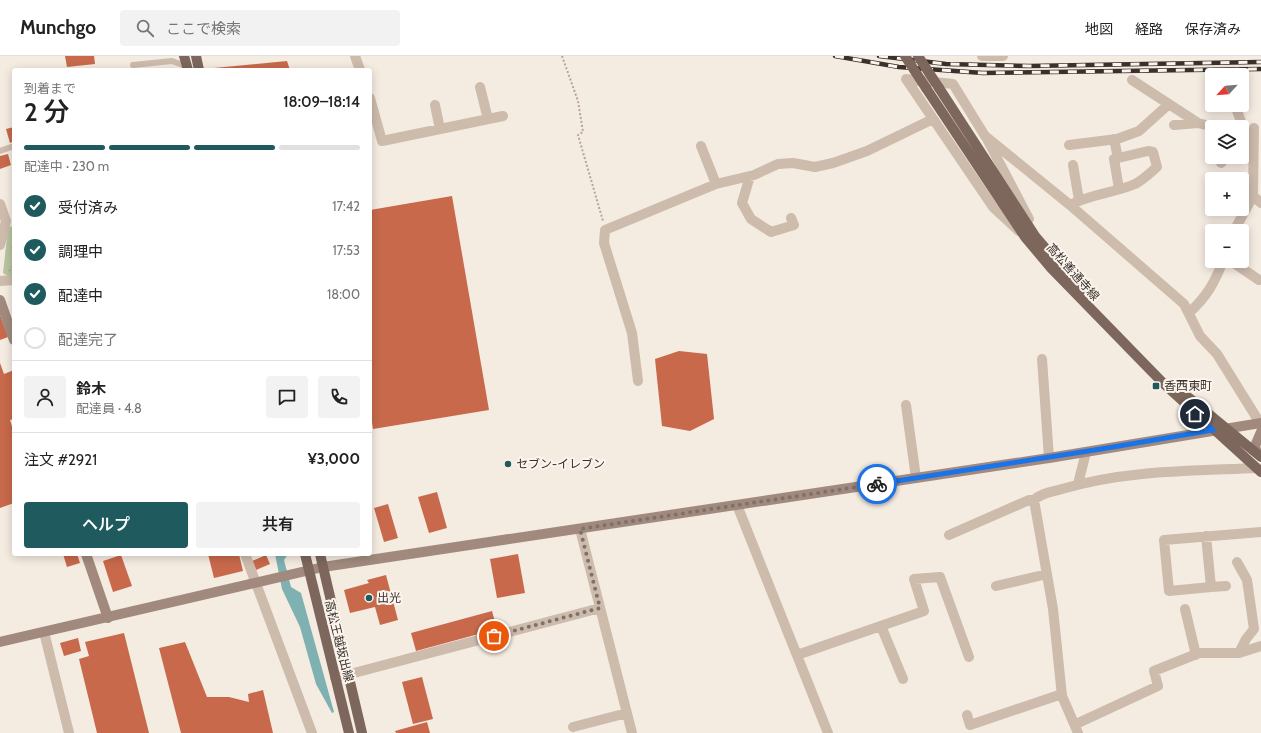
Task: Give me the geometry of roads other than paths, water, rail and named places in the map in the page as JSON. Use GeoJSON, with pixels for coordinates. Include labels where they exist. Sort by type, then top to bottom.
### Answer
{"type":"FeatureCollection","features":[{"type":"Feature","properties":{"kind":"main road","name":"高松善通寺線"},"geometry":{"type":"LineString","coordinates":[[905,56],[1030,236],[1134,346],[1191,400],[1259,455]]}},
{"type":"Feature","properties":{"kind":"main road","name":"高松善通寺線"},"geometry":{"type":"LineString","coordinates":[[918,56],[1051,268],[1089,309],[1167,387],[1259,470]]}},
{"type":"Feature","properties":{"kind":"main road"},"geometry":{"type":"LineString","coordinates":[[196,57],[199,68]]}},
{"type":"Feature","properties":{"kind":"main road","name":"高松王越坂出線"},"geometry":{"type":"LineString","coordinates":[[306,556],[349,733]]}},
{"type":"Feature","properties":{"kind":"main road","name":"高松王越坂出線"},"geometry":{"type":"LineString","coordinates":[[320,556],[362,733]]}},
{"type":"Feature","properties":{"kind":"street"},"geometry":{"type":"LineString","coordinates":[[355,56],[359,68]]}},
{"type":"Feature","properties":{"kind":"street"},"geometry":{"type":"LineString","coordinates":[[984,56],[1004,56]]}},
{"type":"Feature","properties":{"kind":"street"},"geometry":{"type":"LineString","coordinates":[[184,65],[196,57]]}},
{"type":"Feature","properties":{"kind":"street"},"geometry":{"type":"LineString","coordinates":[[906,79],[953,84],[985,136],[1033,226],[1030,236],[993,207],[906,79]]}},
{"type":"Feature","properties":{"kind":"street"},"geometry":{"type":"LineString","coordinates":[[1132,80],[1198,123]]}},
{"type":"Feature","properties":{"kind":"street"},"geometry":{"type":"LineString","coordinates":[[480,87],[488,119]]}},
{"type":"Feature","properties":{"kind":"street"},"geometry":{"type":"LineString","coordinates":[[1069,145],[1114,139],[1139,130],[1169,104]]}},
{"type":"Feature","properties":{"kind":"street"},"geometry":{"type":"LineString","coordinates":[[372,105],[382,141],[503,116]]}},
{"type":"Feature","properties":{"kind":"street"},"geometry":{"type":"LineString","coordinates":[[435,105],[440,129]]}},
{"type":"Feature","properties":{"kind":"street"},"geometry":{"type":"LineString","coordinates":[[1238,224],[1253,196],[1250,128],[1240,112]]}},
{"type":"Feature","properties":{"kind":"street"},"geometry":{"type":"LineString","coordinates":[[638,381],[632,332],[604,243],[605,230],[716,184],[750,176],[778,164],[793,163],[815,166],[833,163],[867,151],[933,119]]}},
{"type":"Feature","properties":{"kind":"street"},"geometry":{"type":"LineString","coordinates":[[1174,125],[1198,123],[1205,125]]}},
{"type":"Feature","properties":{"kind":"street"},"geometry":{"type":"LineString","coordinates":[[985,136],[1074,203],[1184,304],[1200,336],[1217,354],[1261,426],[1255,446],[1259,455]]}},
{"type":"Feature","properties":{"kind":"street"},"geometry":{"type":"LineString","coordinates":[[1114,139],[1118,158]]}},
{"type":"Feature","properties":{"kind":"street"},"geometry":{"type":"LineString","coordinates":[[701,146],[716,184]]}},
{"type":"Feature","properties":{"kind":"street"},"geometry":{"type":"LineString","coordinates":[[1074,203],[1119,189],[1137,183],[1157,167],[1153,152],[1148,151],[1114,160],[1119,189]]}},
{"type":"Feature","properties":{"kind":"street"},"geometry":{"type":"LineString","coordinates":[[1073,165],[1074,203]]}},
{"type":"Feature","properties":{"kind":"street"},"geometry":{"type":"LineString","coordinates":[[750,176],[742,203],[751,219],[771,232],[794,225],[791,218]]}},
{"type":"Feature","properties":{"kind":"street"},"geometry":{"type":"LineString","coordinates":[[1253,196],[1261,203]]}},
{"type":"Feature","properties":{"kind":"street"},"geometry":{"type":"LineString","coordinates":[[0,204],[7,221],[0,245]]}},
{"type":"Feature","properties":{"kind":"street"},"geometry":{"type":"LineString","coordinates":[[1189,313],[1204,299],[1214,284],[1220,268]]}},
{"type":"Feature","properties":{"kind":"street"},"geometry":{"type":"LineString","coordinates":[[1241,268],[1259,280]]}},
{"type":"Feature","properties":{"kind":"street"},"geometry":{"type":"LineString","coordinates":[[0,281],[12,280]]}},
{"type":"Feature","properties":{"kind":"street"},"geometry":{"type":"LineString","coordinates":[[0,300],[12,334]]}},
{"type":"Feature","properties":{"kind":"street"},"geometry":{"type":"LineString","coordinates":[[1042,359],[1049,458]]}},
{"type":"Feature","properties":{"kind":"street"},"geometry":{"type":"LineString","coordinates":[[906,405],[916,478]]}},
{"type":"Feature","properties":{"kind":"street"},"geometry":{"type":"LineString","coordinates":[[0,642],[108,618],[309,569],[1049,458],[1213,430],[1232,432],[1244,426],[1261,426]]}},
{"type":"Feature","properties":{"kind":"street"},"geometry":{"type":"LineString","coordinates":[[1232,432],[1233,443],[1240,453]]}},
{"type":"Feature","properties":{"kind":"street"},"geometry":{"type":"LineString","coordinates":[[1078,484],[1086,452]]}},
{"type":"Feature","properties":{"kind":"street"},"geometry":{"type":"LineString","coordinates":[[949,535],[1029,500],[1034,500],[1039,495],[1078,484],[1135,474],[1259,470]]}},
{"type":"Feature","properties":{"kind":"street"},"geometry":{"type":"LineString","coordinates":[[1034,500],[1053,609],[1062,694],[1077,728],[1158,686],[1154,671],[1196,655],[1214,652],[1226,654],[1239,653],[1261,646]]}},
{"type":"Feature","properties":{"kind":"street"},"geometry":{"type":"LineString","coordinates":[[737,505],[828,733]]}},
{"type":"Feature","properties":{"kind":"street"},"geometry":{"type":"LineString","coordinates":[[580,529],[632,733]]}},
{"type":"Feature","properties":{"kind":"street"},"geometry":{"type":"LineString","coordinates":[[1226,586],[1169,594],[1160,540],[1261,532]]}},
{"type":"Feature","properties":{"kind":"street"},"geometry":{"type":"LineString","coordinates":[[1206,536],[1211,587]]}},
{"type":"Feature","properties":{"kind":"street"},"geometry":{"type":"LineString","coordinates":[[87,556],[108,618]]}},
{"type":"Feature","properties":{"kind":"street"},"geometry":{"type":"LineString","coordinates":[[245,556],[312,733]]}},
{"type":"Feature","properties":{"kind":"street"},"geometry":{"type":"LineString","coordinates":[[1237,562],[1247,580],[1254,629],[1246,639],[1239,653]]}},
{"type":"Feature","properties":{"kind":"street"},"geometry":{"type":"LineString","coordinates":[[996,586],[1047,574]]}},
{"type":"Feature","properties":{"kind":"street"},"geometry":{"type":"LineString","coordinates":[[797,655],[924,611],[914,578],[940,576],[969,657]]}},
{"type":"Feature","properties":{"kind":"street"},"geometry":{"type":"LineString","coordinates":[[335,678],[600,608]]}},
{"type":"Feature","properties":{"kind":"street"},"geometry":{"type":"LineString","coordinates":[[1185,609],[1196,655]]}},
{"type":"Feature","properties":{"kind":"street"},"geometry":{"type":"LineString","coordinates":[[881,626],[903,679]]}},
{"type":"Feature","properties":{"kind":"street"},"geometry":{"type":"LineString","coordinates":[[44,632],[69,733]]}},
{"type":"Feature","properties":{"kind":"street"},"geometry":{"type":"LineString","coordinates":[[967,715],[970,725],[1062,694]]}},
{"type":"Feature","properties":{"kind":"street"},"geometry":{"type":"LineString","coordinates":[[573,726],[627,713]]}},
{"type":"Feature","properties":{"kind":"lane"},"geometry":{"type":"LineString","coordinates":[[133,65],[172,61],[184,65]]}},
{"type":"Feature","properties":{"kind":"lane"},"geometry":{"type":"LineString","coordinates":[[0,151],[12,147]]}},
{"type":"Feature","properties":{"kind":"water"},"geometry":{"type":"Polygon","coordinates":[[[275,556],[287,556],[284,560],[291,587],[301,593],[334,712],[332,713],[316,684],[300,627],[282,589],[275,556]]]}},
{"type":"Feature","properties":{"kind":"railway"},"geometry":{"type":"LineString","coordinates":[[835,56],[899,67],[983,73],[1261,69]]}},
{"type":"Feature","properties":{"kind":"railway"},"geometry":{"type":"LineString","coordinates":[[879,56],[946,64],[1029,66],[1261,62]]}},
{"type":"Feature","properties":{"kind":"place","name":"香西東町"},"geometry":{"type":"Point","coordinates":[1156,386]}},
{"type":"Feature","properties":{"kind":"place","name":"セブン-イレブン"},"geometry":{"type":"Point","coordinates":[508,464]}},
{"type":"Feature","properties":{"kind":"place","name":"出光"},"geometry":{"type":"Point","coordinates":[369,598]}}]}
